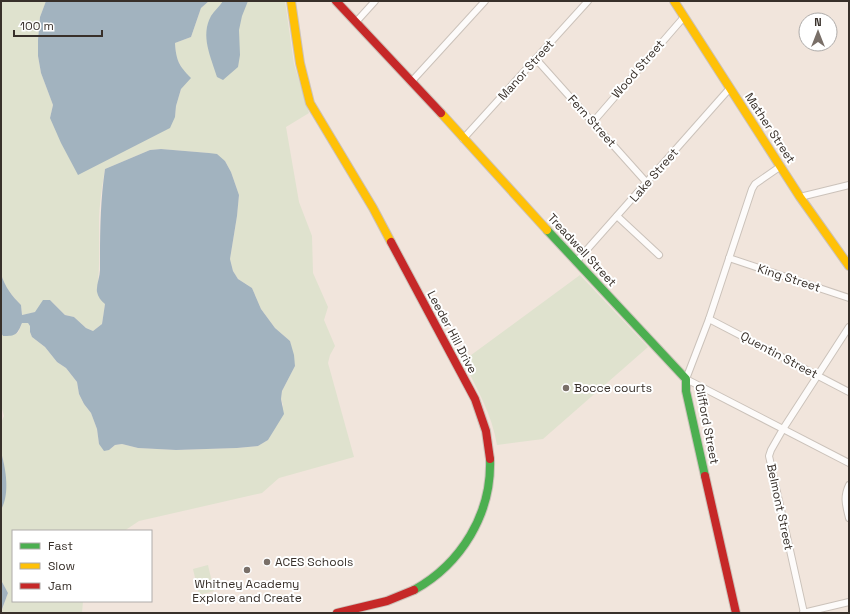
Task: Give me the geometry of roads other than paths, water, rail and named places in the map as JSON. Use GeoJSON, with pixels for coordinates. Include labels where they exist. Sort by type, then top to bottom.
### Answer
{"type":"FeatureCollection","features":[{"type":"Feature","properties":{"kind":"street","name":"Leeder Hill Drive"},"geometry":{"type":"LineString","coordinates":[[291,1],[300,63],[310,103],[373,208],[475,399],[484,424],[490,458],[490,479],[488,490],[478,523],[464,547],[438,576],[405,595],[377,604],[337,613]]}},
{"type":"Feature","properties":{"kind":"street","name":"Treadwell Street"},"geometry":{"type":"LineString","coordinates":[[336,1],[412,81],[576,262],[686,378],[849,463]]}},
{"type":"Feature","properties":{"kind":"street"},"geometry":{"type":"LineString","coordinates":[[356,22],[375,1]]}},
{"type":"Feature","properties":{"kind":"street"},"geometry":{"type":"LineString","coordinates":[[412,81],[484,1]]}},
{"type":"Feature","properties":{"kind":"street","name":"Manor Street"},"geometry":{"type":"LineString","coordinates":[[463,139],[588,1]]}},
{"type":"Feature","properties":{"kind":"street","name":"Mather Street"},"geometry":{"type":"LineString","coordinates":[[674,1],[800,197],[849,266]]}},
{"type":"Feature","properties":{"kind":"street","name":"Wood Street"},"geometry":{"type":"LineString","coordinates":[[592,122],[684,17]]}},
{"type":"Feature","properties":{"kind":"street","name":"Fern Street"},"geometry":{"type":"LineString","coordinates":[[536,59],[647,183]]}},
{"type":"Feature","properties":{"kind":"street","name":"Lake Street"},"geometry":{"type":"LineString","coordinates":[[576,262],[730,88]]}},
{"type":"Feature","properties":{"kind":"street","name":"Clifford Street"},"geometry":{"type":"LineString","coordinates":[[736,613],[686,391],[686,378],[709,319],[752,189],[755,184],[781,166]]}},
{"type":"Feature","properties":{"kind":"street"},"geometry":{"type":"LineString","coordinates":[[800,197],[849,185]]}},
{"type":"Feature","properties":{"kind":"street"},"geometry":{"type":"LineString","coordinates":[[617,216],[659,256]]}},
{"type":"Feature","properties":{"kind":"street","name":"King Street"},"geometry":{"type":"LineString","coordinates":[[729,258],[849,298]]}},
{"type":"Feature","properties":{"kind":"street","name":"Quentin Street"},"geometry":{"type":"LineString","coordinates":[[709,319],[849,392]]}},
{"type":"Feature","properties":{"kind":"street","name":"Belmont Street"},"geometry":{"type":"LineString","coordinates":[[804,613],[770,460],[771,450],[849,327]]}},
{"type":"Feature","properties":{"kind":"street"},"geometry":{"type":"LineString","coordinates":[[849,485],[845,493],[845,498],[849,518]]}},
{"type":"Feature","properties":{"kind":"street"},"geometry":{"type":"LineString","coordinates":[[804,613],[849,602]]}},
{"type":"Feature","properties":{"kind":"water"},"geometry":{"type":"Polygon","coordinates":[[[46,1],[209,1],[201,8],[191,37],[175,43],[176,54],[179,62],[191,78],[181,89],[176,106],[175,117],[170,128],[78,175],[50,118],[53,105],[41,73],[38,56],[38,40],[40,17],[46,1]]]}},
{"type":"Feature","properties":{"kind":"water"},"geometry":{"type":"Polygon","coordinates":[[[223,1],[248,1],[242,16],[239,30],[240,55],[238,67],[223,80],[217,77],[206,39],[206,31],[211,16],[223,1]]]}},
{"type":"Feature","properties":{"kind":"water"},"geometry":{"type":"Polygon","coordinates":[[[161,149],[217,154],[225,161],[231,172],[239,195],[230,259],[233,271],[238,279],[252,288],[261,309],[275,328],[290,341],[295,366],[282,391],[281,399],[284,414],[268,440],[258,446],[176,450],[138,448],[122,444],[115,445],[109,450],[104,451],[99,444],[97,429],[91,413],[79,394],[77,382],[66,368],[57,362],[45,347],[32,337],[28,323],[22,323],[16,334],[11,336],[3,336],[1,333],[1,274],[9,291],[21,305],[22,315],[35,312],[43,300],[50,300],[65,315],[74,317],[86,328],[93,331],[102,324],[105,304],[97,294],[97,289],[100,273],[101,207],[105,169],[150,150],[161,149]]]}},
{"type":"Feature","properties":{"kind":"water"},"geometry":{"type":"Polygon","coordinates":[[[1,452],[6,474],[6,496],[1,510],[1,452]]]}},
{"type":"Feature","properties":{"kind":"water"},"geometry":{"type":"Polygon","coordinates":[[[1,580],[8,593],[1,612],[1,580]]]}},
{"type":"Feature","properties":{"kind":"place","name":"Bocce courts"},"geometry":{"type":"Point","coordinates":[566,388]}},
{"type":"Feature","properties":{"kind":"place","name":"ACES Schools"},"geometry":{"type":"Point","coordinates":[267,562]}},
{"type":"Feature","properties":{"kind":"place","name":"Whitney Academy Explore and Create"},"geometry":{"type":"Point","coordinates":[247,570]}}]}
